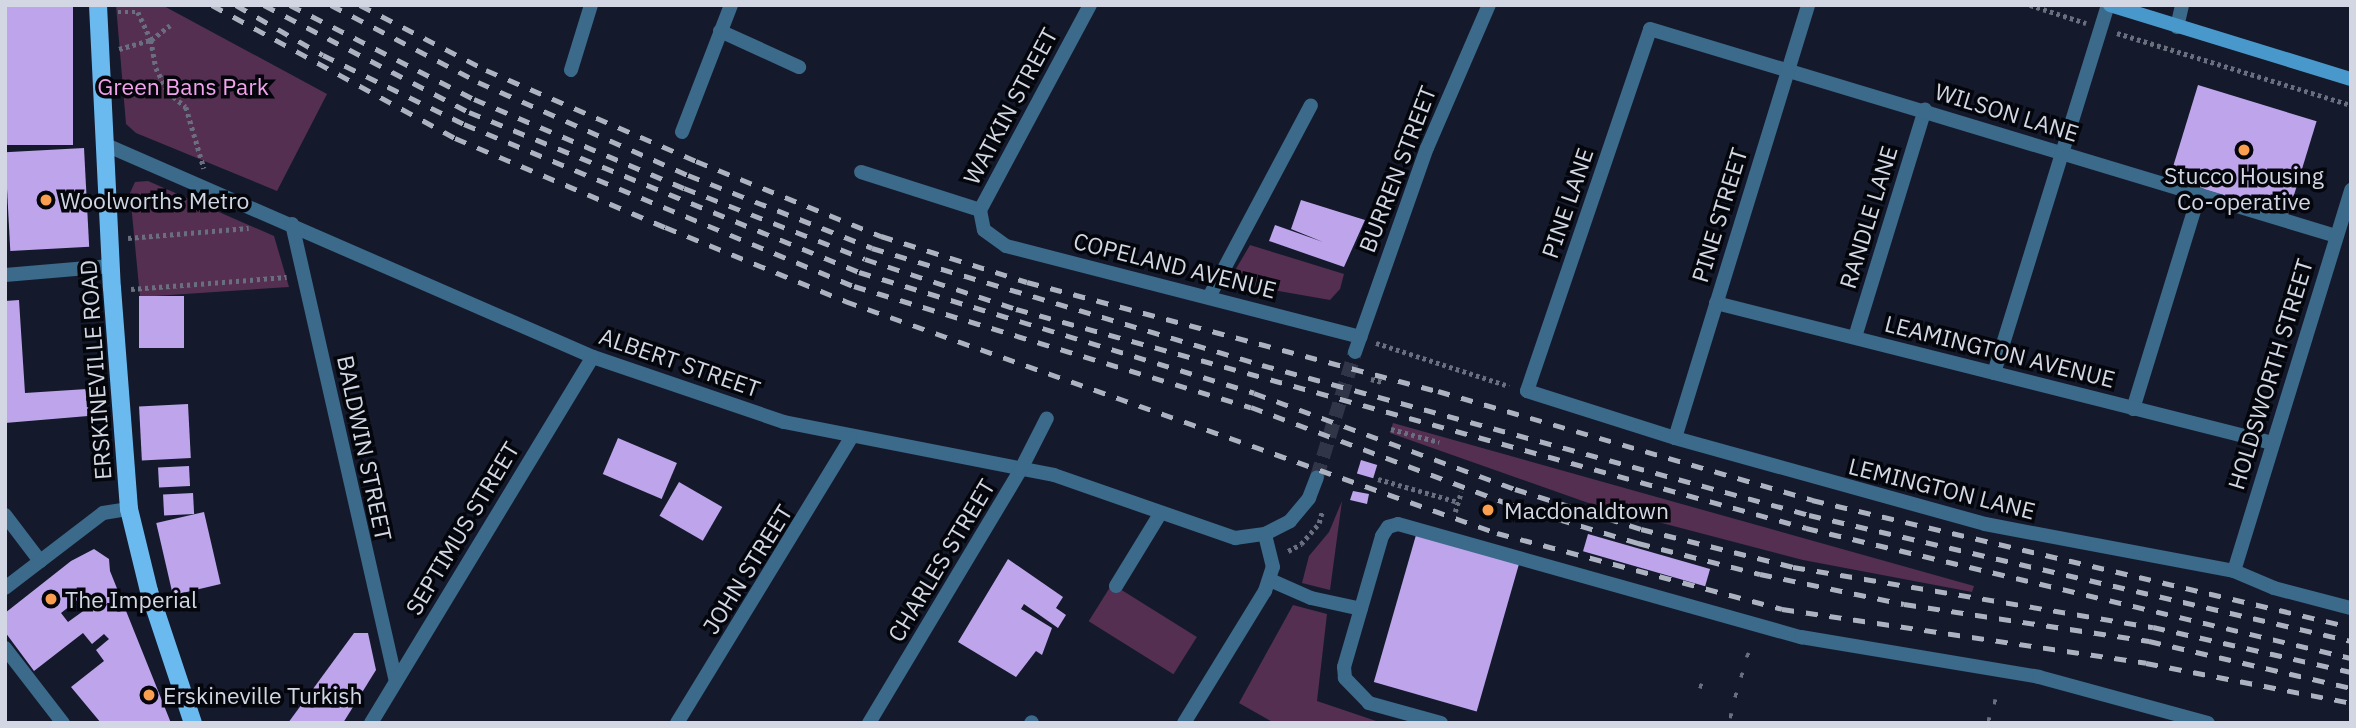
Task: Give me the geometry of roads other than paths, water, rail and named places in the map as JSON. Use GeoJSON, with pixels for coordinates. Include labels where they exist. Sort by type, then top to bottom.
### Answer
{"type":"FeatureCollection","features":[{"type":"Feature","properties":{"kind":"main road","name":"ERSKINEVILLE ROAD"},"geometry":{"type":"LineString","coordinates":[[98,9],[111,266],[129,509],[149,592],[193,723]]}},
{"type":"Feature","properties":{"kind":"street"},"geometry":{"type":"LineString","coordinates":[[571,70],[592,5]]}},
{"type":"Feature","properties":{"kind":"street"},"geometry":{"type":"LineString","coordinates":[[682,132],[731,5]]}},
{"type":"Feature","properties":{"kind":"street","name":"WATKIN STREET"},"geometry":{"type":"LineString","coordinates":[[984,230],[980,211],[1090,5]]}},
{"type":"Feature","properties":{"kind":"street","name":"BURREN STREET"},"geometry":{"type":"LineString","coordinates":[[1355,352],[1427,148],[1489,5]]}},
{"type":"Feature","properties":{"kind":"street","name":"PINE STREET"},"geometry":{"type":"LineString","coordinates":[[1675,438],[1808,5]]}},
{"type":"Feature","properties":{"kind":"street"},"geometry":{"type":"LineString","coordinates":[[1994,373],[2109,5],[2351,79]]}},
{"type":"Feature","properties":{"kind":"street"},"geometry":{"type":"LineString","coordinates":[[2176,27],[2182,5]]}},
{"type":"Feature","properties":{"kind":"street","name":"WILSON LANE"},"geometry":{"type":"LineString","coordinates":[[1650,29],[1787,68],[2351,240]]}},
{"type":"Feature","properties":{"kind":"street","name":"PINE LANE"},"geometry":{"type":"LineString","coordinates":[[1527,391],[1650,29]]}},
{"type":"Feature","properties":{"kind":"street"},"geometry":{"type":"LineString","coordinates":[[720,31],[799,67]]}},
{"type":"Feature","properties":{"kind":"street"},"geometry":{"type":"LineString","coordinates":[[1209,297],[1311,105]]}},
{"type":"Feature","properties":{"kind":"street","name":"RANDLE LANE"},"geometry":{"type":"LineString","coordinates":[[1855,337],[1925,110]]}},
{"type":"Feature","properties":{"kind":"street","name":"ALBERT STREET"},"geometry":{"type":"LineString","coordinates":[[106,145],[593,357],[784,422],[851,438],[1020,471],[1054,475],[1220,536],[1265,534]]}},
{"type":"Feature","properties":{"kind":"street"},"geometry":{"type":"LineString","coordinates":[[861,172],[980,211]]}},
{"type":"Feature","properties":{"kind":"street","name":"HOLDSWORTH STREET"},"geometry":{"type":"LineString","coordinates":[[2234,571],[2351,190]]}},
{"type":"Feature","properties":{"kind":"street"},"geometry":{"type":"LineString","coordinates":[[2133,409],[2199,194]]}},
{"type":"Feature","properties":{"kind":"street","name":"BALDWIN STREET"},"geometry":{"type":"LineString","coordinates":[[292,224],[396,681]]}},
{"type":"Feature","properties":{"kind":"street","name":"COPELAND AVENUE"},"geometry":{"type":"LineString","coordinates":[[984,230],[1006,246],[1360,337]]}},
{"type":"Feature","properties":{"kind":"street"},"geometry":{"type":"LineString","coordinates":[[5,275],[111,266]]}},
{"type":"Feature","properties":{"kind":"street","name":"LEAMINGTON AVENUE"},"geometry":{"type":"LineString","coordinates":[[1716,303],[2272,443]]}},
{"type":"Feature","properties":{"kind":"street","name":"SEPTIMUS STREET"},"geometry":{"type":"LineString","coordinates":[[370,723],[593,357]]}},
{"type":"Feature","properties":{"kind":"street","name":"LEMINGTON LANE"},"geometry":{"type":"LineString","coordinates":[[1527,391],[1675,438],[1985,524],[2234,571],[2274,588],[2351,608]]}},
{"type":"Feature","properties":{"kind":"street","name":"CHARLES STREET"},"geometry":{"type":"LineString","coordinates":[[869,723],[1020,471],[1047,418]]}},
{"type":"Feature","properties":{"kind":"street","name":"JOHN STREET"},"geometry":{"type":"LineString","coordinates":[[677,723],[851,438]]}},
{"type":"Feature","properties":{"kind":"street"},"geometry":{"type":"LineString","coordinates":[[1184,723],[1254,615],[1270,580],[1273,567],[1265,534],[1301,511],[1317,477]]}},
{"type":"Feature","properties":{"kind":"street"},"geometry":{"type":"LineString","coordinates":[[5,588],[103,513],[129,509]]}},
{"type":"Feature","properties":{"kind":"street"},"geometry":{"type":"LineString","coordinates":[[1116,586],[1160,514]]}},
{"type":"Feature","properties":{"kind":"street"},"geometry":{"type":"LineString","coordinates":[[5,515],[40,561]]}},
{"type":"Feature","properties":{"kind":"street"},"geometry":{"type":"LineString","coordinates":[[1441,723],[1369,703],[1349,687],[1345,667],[1382,536],[1388,527],[1398,524],[1801,638],[2039,677],[2208,723]]}},
{"type":"Feature","properties":{"kind":"street"},"geometry":{"type":"LineString","coordinates":[[1270,580],[1311,598],[1361,609]]}},
{"type":"Feature","properties":{"kind":"street"},"geometry":{"type":"LineString","coordinates":[[5,648],[63,723]]}},
{"type":"Feature","properties":{"kind":"tunnel"},"geometry":{"type":"LineString","coordinates":[[1317,477],[1355,352]]}},
{"type":"Feature","properties":{"kind":"railway"},"geometry":{"type":"LineString","coordinates":[[212,5],[455,138],[845,301],[1497,533],[1782,609],[2146,663],[2351,703]]}},
{"type":"Feature","properties":{"kind":"railway"},"geometry":{"type":"LineString","coordinates":[[236,5],[323,55],[464,124],[854,286],[1251,407],[1512,505],[1638,543],[1760,574],[1904,604],[2149,641],[2351,688]]}},
{"type":"Feature","properties":{"kind":"railway"},"geometry":{"type":"LineString","coordinates":[[264,5],[469,112],[859,272],[1254,393],[1515,489],[1641,529],[1793,567],[2153,627],[2351,672]]}},
{"type":"Feature","properties":{"kind":"railway"},"geometry":{"type":"LineString","coordinates":[[290,5],[474,99],[684,188],[865,259],[1016,309],[1806,528],[2351,658]]}},
{"type":"Feature","properties":{"kind":"railway"},"geometry":{"type":"LineString","coordinates":[[331,5],[478,82],[688,175],[872,248],[1262,365],[1809,515],[2351,641]]}},
{"type":"Feature","properties":{"kind":"railway"},"geometry":{"type":"LineString","coordinates":[[360,5],[486,70],[696,161],[881,236],[1027,282],[1438,391],[1812,500],[2351,627]]}},
{"type":"Feature","properties":{"kind":"place","name":"Stucco Housing Co-operative"},"geometry":{"type":"Point","coordinates":[2244,150]}},
{"type":"Feature","properties":{"kind":"place","name":"Woolworths Metro"},"geometry":{"type":"Point","coordinates":[46,200]}},
{"type":"Feature","properties":{"kind":"place","name":"Macdonaldtown"},"geometry":{"type":"Point","coordinates":[1488,510]}},
{"type":"Feature","properties":{"kind":"place","name":"The Imperial"},"geometry":{"type":"Point","coordinates":[51,599]}},
{"type":"Feature","properties":{"kind":"place","name":"Erskineville Turkish"},"geometry":{"type":"Point","coordinates":[149,695]}},
{"type":"Feature","properties":{"kind":"park label","name":"Green Bans Park"},"geometry":{"type":"Point","coordinates":[183,86]}}]}
